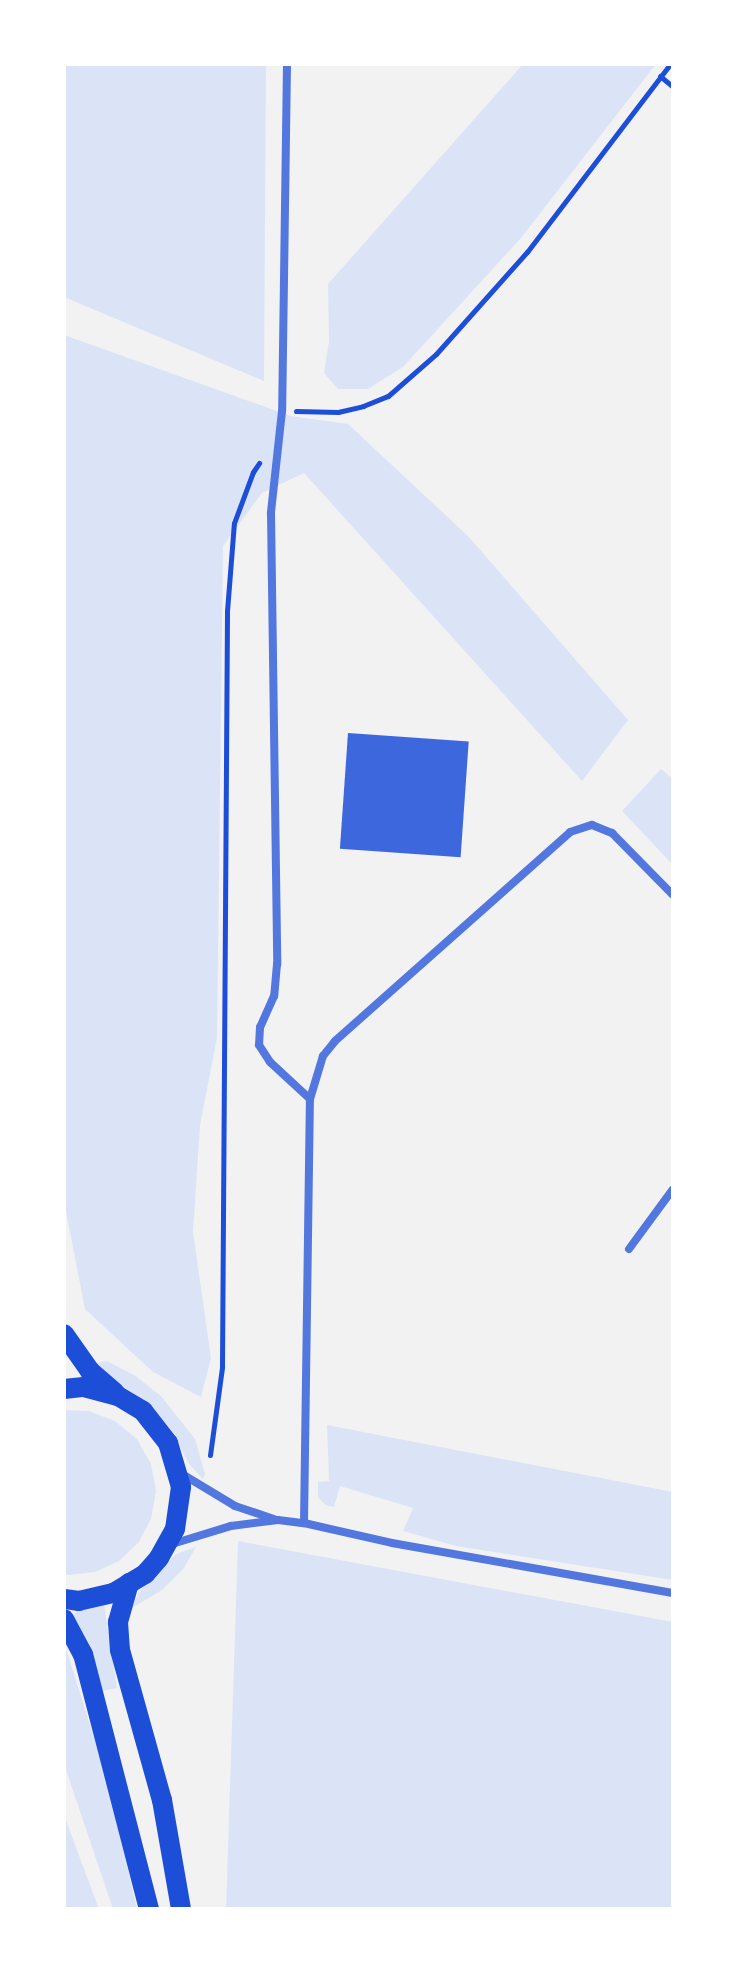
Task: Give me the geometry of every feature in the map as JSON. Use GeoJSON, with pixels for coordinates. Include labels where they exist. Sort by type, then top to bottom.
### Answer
{"type":"FeatureCollection","features":[{"type":"Feature","properties":{"kind":"main road"},"geometry":{"type":"LineString","coordinates":[[64,1334],[90,1371],[118,1396],[143,1411],[168,1443],[181,1487],[175,1529],[145,1574],[113,1593],[79,1601],[64,1599]]}},
{"type":"Feature","properties":{"kind":"main road"},"geometry":{"type":"LineString","coordinates":[[64,1389],[84,1387],[118,1396]]}},
{"type":"Feature","properties":{"kind":"main road"},"geometry":{"type":"LineString","coordinates":[[129,1583],[118,1622],[120,1650],[162,1800],[181,1909]]}},
{"type":"Feature","properties":{"kind":"main road"},"geometry":{"type":"LineString","coordinates":[[64,1619],[83,1654],[149,1909]]}},
{"type":"Feature","properties":{"kind":"street"},"geometry":{"type":"LineString","coordinates":[[287,64],[282,411],[271,513],[277,964],[274,996],[260,1027],[259,1045],[270,1062],[310,1099]]}},
{"type":"Feature","properties":{"kind":"street"},"geometry":{"type":"LineString","coordinates":[[304,1523],[310,1099],[323,1056],[335,1041],[548,848],[570,832],[592,825],[612,833],[673,895]]}},
{"type":"Feature","properties":{"kind":"street"},"geometry":{"type":"LineString","coordinates":[[629,1249],[673,1189]]}},
{"type":"Feature","properties":{"kind":"street"},"geometry":{"type":"LineString","coordinates":[[176,1470],[235,1506],[278,1520],[673,1593]]}},
{"type":"Feature","properties":{"kind":"street"},"geometry":{"type":"LineString","coordinates":[[166,1546],[231,1526],[278,1520]]}},
{"type":"Feature","properties":{"kind":"path"},"geometry":{"type":"LineString","coordinates":[[282,411],[338,412],[363,406],[388,396],[436,354],[527,252],[670,64]]}},
{"type":"Feature","properties":{"kind":"path"},"geometry":{"type":"LineString","coordinates":[[660,76],[673,87]]}},
{"type":"Feature","properties":{"kind":"path"},"geometry":{"type":"LineString","coordinates":[[210,1455],[222,1367],[227,611],[234,523],[240,507]]}},
{"type":"Feature","properties":{"kind":"shaded area"},"geometry":{"type":"Polygon","coordinates":[[[64,64],[266,64],[264,381],[64,297],[64,64]]]}},
{"type":"Feature","properties":{"kind":"shaded area"},"geometry":{"type":"Polygon","coordinates":[[[523,64],[656,64],[521,238],[403,367],[368,389],[338,389],[324,373],[329,341],[328,284],[523,64]]]}},
{"type":"Feature","properties":{"kind":"shaded area"},"geometry":{"type":"Polygon","coordinates":[[[64,335],[291,416],[348,424],[469,537],[628,720],[582,781],[304,473],[262,493],[223,546],[217,1038],[200,1125],[193,1232],[211,1358],[201,1397],[153,1372],[85,1309],[64,1201],[64,335]]]}},
{"type":"Feature","properties":{"kind":"shaded area"},"geometry":{"type":"Polygon","coordinates":[[[661,769],[673,779],[673,865],[622,811],[661,769]]]}},
{"type":"Feature","properties":{"kind":"shaded area"},"geometry":{"type":"Polygon","coordinates":[[[107,1361],[134,1375],[161,1396],[195,1439],[205,1474],[203,1479],[189,1464],[172,1432],[152,1406],[90,1364],[107,1361]]]}},
{"type":"Feature","properties":{"kind":"shaded area"},"geometry":{"type":"Polygon","coordinates":[[[64,1410],[89,1411],[115,1421],[137,1439],[151,1464],[156,1491],[151,1519],[139,1542],[119,1561],[95,1572],[69,1575],[64,1574],[64,1410]]]}},
{"type":"Feature","properties":{"kind":"shaded area"},"geometry":{"type":"Polygon","coordinates":[[[327,1425],[673,1492],[673,1580],[456,1546],[403,1531],[413,1508],[340,1486],[334,1507],[325,1505],[318,1497],[318,1482],[329,1481],[327,1425]]]}},
{"type":"Feature","properties":{"kind":"shaded area"},"geometry":{"type":"Polygon","coordinates":[[[238,1541],[673,1622],[673,1909],[226,1909],[238,1541]]]}},
{"type":"Feature","properties":{"kind":"shaded area"},"geometry":{"type":"Polygon","coordinates":[[[196,1547],[184,1568],[162,1590],[132,1608],[139,1592],[176,1554],[196,1547]]]}},
{"type":"Feature","properties":{"kind":"shaded area"},"geometry":{"type":"Polygon","coordinates":[[[104,1604],[117,1688],[102,1691],[73,1616],[78,1609],[104,1604]]]}},
{"type":"Feature","properties":{"kind":"shaded area"},"geometry":{"type":"Polygon","coordinates":[[[64,1642],[107,1780],[137,1909],[113,1909],[64,1764],[64,1642]]]}},
{"type":"Feature","properties":{"kind":"shaded area"},"geometry":{"type":"Polygon","coordinates":[[[64,1815],[99,1909],[64,1909],[64,1815]]]}},
{"type":"Feature","properties":{"kind":"building"},"geometry":{"type":"Polygon","coordinates":[[[348,733],[469,741],[461,857],[340,849],[348,733]]]}}]}
